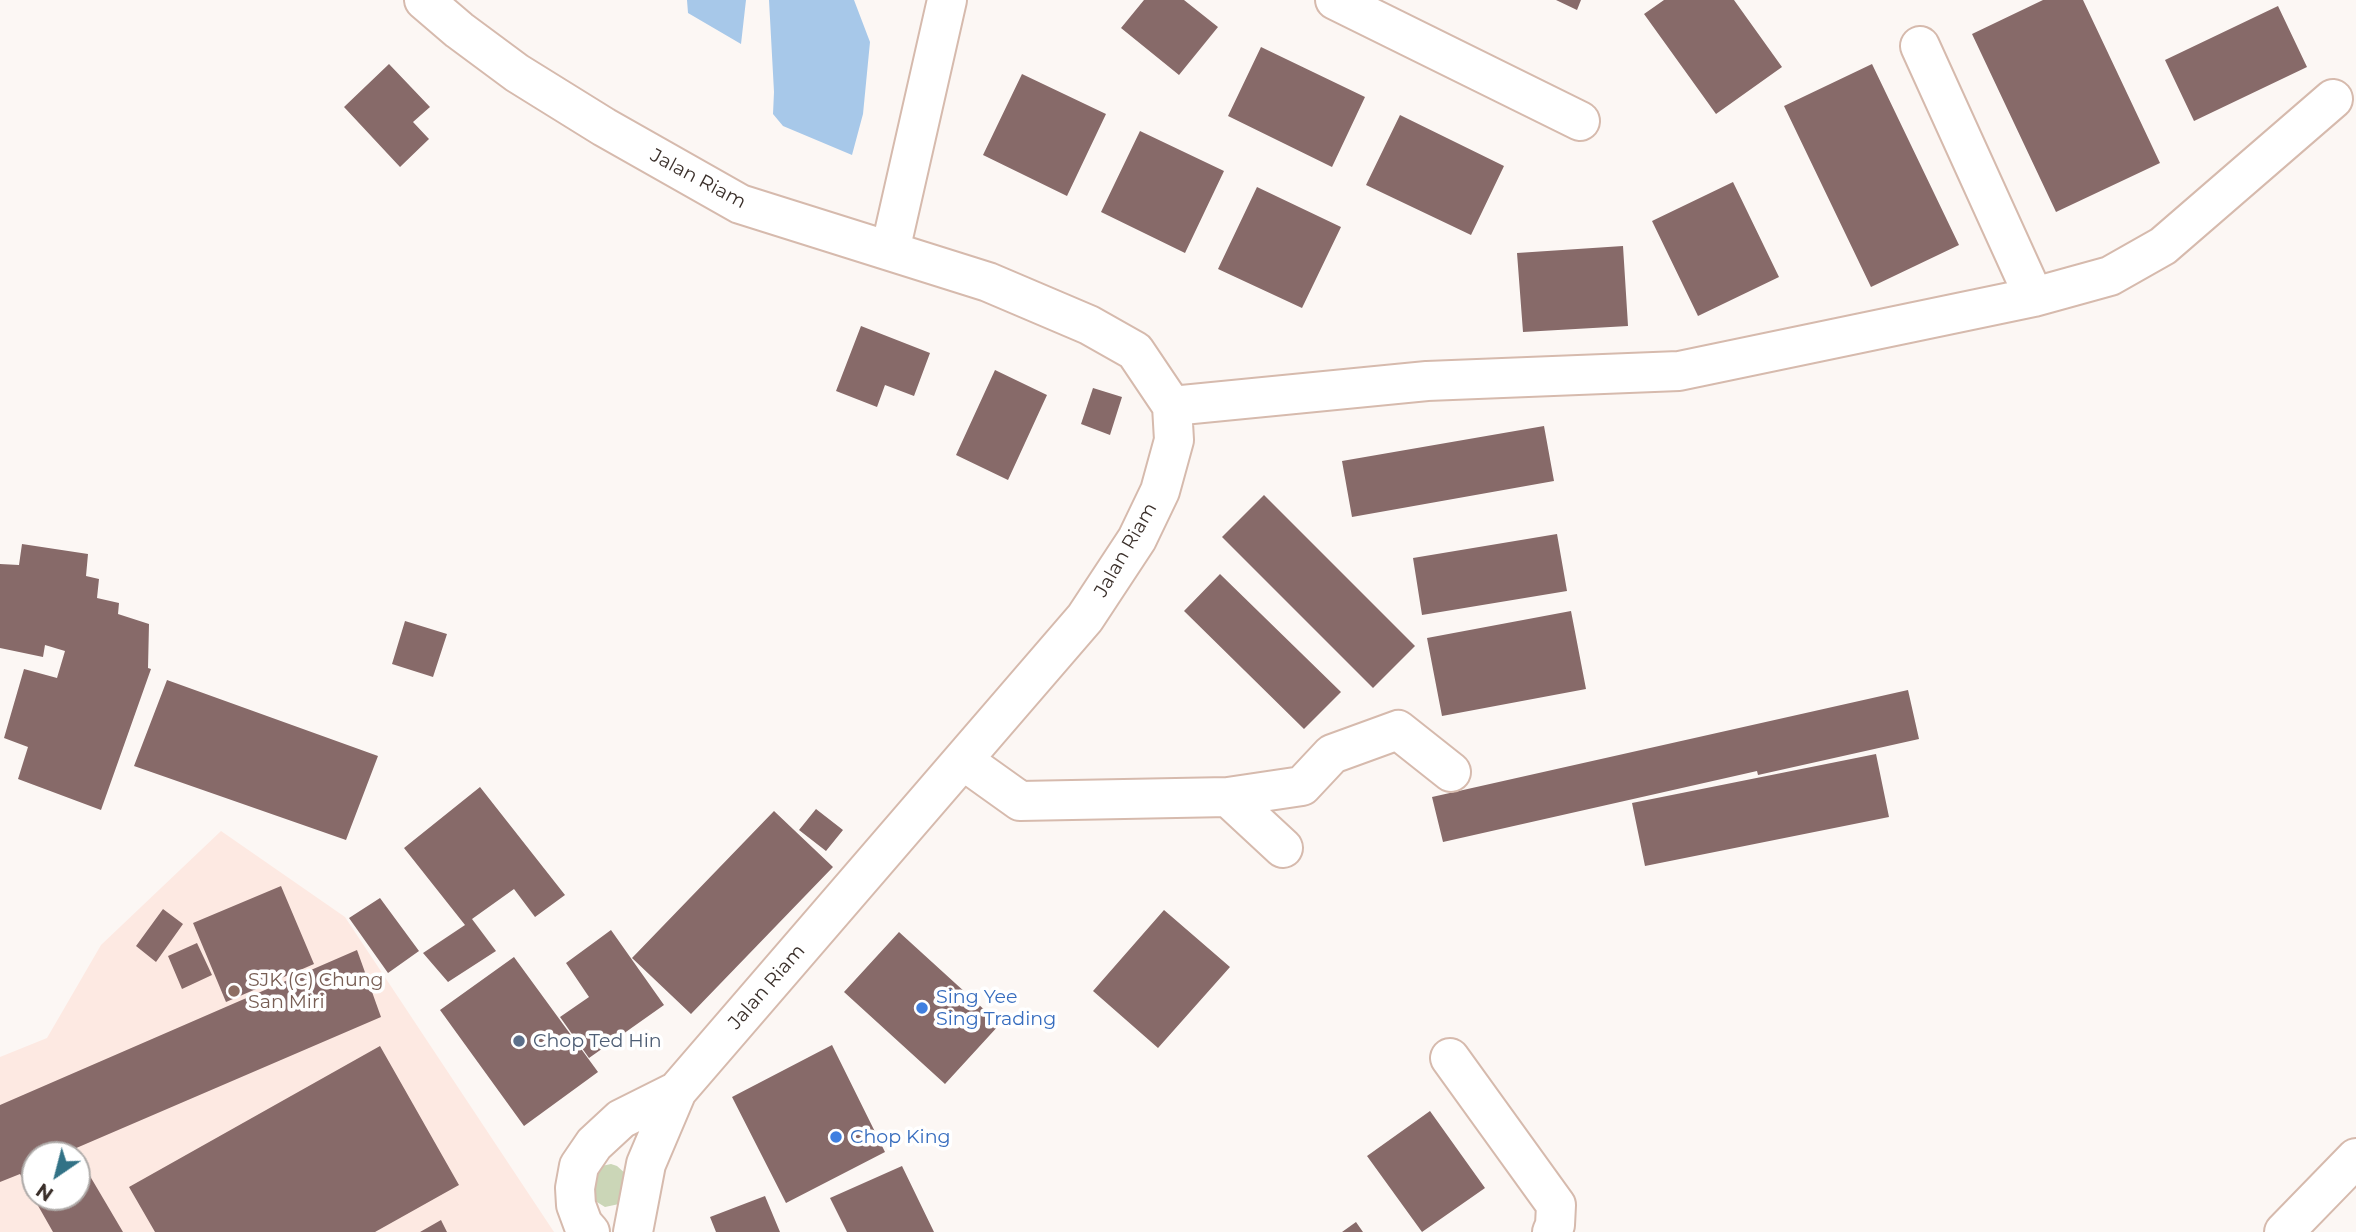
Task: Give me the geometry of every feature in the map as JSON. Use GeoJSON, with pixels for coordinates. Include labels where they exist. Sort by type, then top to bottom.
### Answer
{"type":"FeatureCollection","features":[{"type":"Feature","properties":{"kind":"street","name":"Jalan Riam"},"geometry":{"type":"LineString","coordinates":[[424,0],[517,73],[604,127],[740,204],[988,282],[1089,325],[1135,351],[1172,406],[1174,440],[1160,491],[1137,538],[1085,618],[677,1091],[646,1164],[633,1232]]}},
{"type":"Feature","properties":{"kind":"street"},"geometry":{"type":"LineString","coordinates":[[890,251],[947,0]]}},
{"type":"Feature","properties":{"kind":"street"},"geometry":{"type":"LineString","coordinates":[[1335,0],[1580,121]]}},
{"type":"Feature","properties":{"kind":"street"},"geometry":{"type":"LineString","coordinates":[[1920,46],[2034,297]]}},
{"type":"Feature","properties":{"kind":"street"},"geometry":{"type":"LineString","coordinates":[[1172,406],[1426,382],[1679,371],[2034,297],[2110,276],[2163,246],[2333,99]]}},
{"type":"Feature","properties":{"kind":"street"},"geometry":{"type":"LineString","coordinates":[[964,761],[1020,801],[1228,797],[1302,786],[1332,754],[1398,730],[1451,772]]}},
{"type":"Feature","properties":{"kind":"street"},"geometry":{"type":"LineString","coordinates":[[1228,797],[1283,848]]}},
{"type":"Feature","properties":{"kind":"street"},"geometry":{"type":"LineString","coordinates":[[1450,1058],[1556,1205],[1552,1232]]}},
{"type":"Feature","properties":{"kind":"street"},"geometry":{"type":"LineString","coordinates":[[590,1232],[583,1224],[576,1205],[575,1188],[579,1166],[594,1144],[621,1119],[677,1091]]}},
{"type":"Feature","properties":{"kind":"street"},"geometry":{"type":"LineString","coordinates":[[2284,1232],[2356,1158]]}},
{"type":"Feature","properties":{"kind":"shaded area","name":"SJK (C) Chung San Miri"},"geometry":{"type":"Polygon","coordinates":[[[221,831],[345,917],[554,1232],[0,1232],[0,1057],[47,1038],[101,945],[221,831]]]}},
{"type":"Feature","properties":{"kind":"green space"},"geometry":{"type":"Polygon","coordinates":[[[611,1164],[627,1175],[619,1204],[605,1207],[592,1199],[597,1167],[611,1164]]]}},
{"type":"Feature","properties":{"kind":"water"},"geometry":{"type":"Polygon","coordinates":[[[687,0],[746,0],[741,44],[688,13],[687,0]]]}},
{"type":"Feature","properties":{"kind":"water"},"geometry":{"type":"Polygon","coordinates":[[[769,0],[854,0],[870,42],[863,114],[852,155],[783,126],[773,114],[769,0]]]}},
{"type":"Feature","properties":{"kind":"building"},"geometry":{"type":"Polygon","coordinates":[[[1144,0],[1184,0],[1218,27],[1179,75],[1121,28],[1144,0]]]}},
{"type":"Feature","properties":{"kind":"building"},"geometry":{"type":"Polygon","coordinates":[[[1556,0],[1581,0],[1577,10],[1556,0]]]}},
{"type":"Feature","properties":{"kind":"building"},"geometry":{"type":"Polygon","coordinates":[[[1664,0],[1734,0],[1782,67],[1716,114],[1644,14],[1664,0]]]}},
{"type":"Feature","properties":{"kind":"building"},"geometry":{"type":"Polygon","coordinates":[[[2043,0],[2083,0],[2160,163],[2056,212],[1972,34],[2043,0]]]}},
{"type":"Feature","properties":{"kind":"building"},"geometry":{"type":"Polygon","coordinates":[[[2278,6],[2307,67],[2194,121],[2165,60],[2278,6]]]}},
{"type":"Feature","properties":{"kind":"building"},"geometry":{"type":"Polygon","coordinates":[[[1261,47],[1365,97],[1332,167],[1228,116],[1261,47]]]}},
{"type":"Feature","properties":{"kind":"building"},"geometry":{"type":"Polygon","coordinates":[[[389,64],[430,107],[413,122],[429,139],[400,167],[344,107],[389,64]]]}},
{"type":"Feature","properties":{"kind":"building"},"geometry":{"type":"Polygon","coordinates":[[[1872,64],[1959,245],[1871,287],[1784,106],[1872,64]]]}},
{"type":"Feature","properties":{"kind":"building"},"geometry":{"type":"Polygon","coordinates":[[[1022,74],[1106,114],[1067,196],[983,155],[1022,74]]]}},
{"type":"Feature","properties":{"kind":"building"},"geometry":{"type":"Polygon","coordinates":[[[1400,115],[1504,166],[1471,235],[1366,185],[1400,115]]]}},
{"type":"Feature","properties":{"kind":"building"},"geometry":{"type":"Polygon","coordinates":[[[1140,131],[1224,171],[1185,253],[1101,212],[1140,131]]]}},
{"type":"Feature","properties":{"kind":"building"},"geometry":{"type":"Polygon","coordinates":[[[1733,182],[1779,277],[1698,316],[1652,221],[1733,182]]]}},
{"type":"Feature","properties":{"kind":"building"},"geometry":{"type":"Polygon","coordinates":[[[1257,187],[1341,227],[1302,308],[1218,269],[1257,187]]]}},
{"type":"Feature","properties":{"kind":"building"},"geometry":{"type":"Polygon","coordinates":[[[1623,246],[1628,326],[1523,332],[1517,253],[1623,246]]]}},
{"type":"Feature","properties":{"kind":"building"},"geometry":{"type":"Polygon","coordinates":[[[861,326],[930,353],[914,396],[885,385],[877,407],[836,391],[861,326]]]}},
{"type":"Feature","properties":{"kind":"building"},"geometry":{"type":"Polygon","coordinates":[[[995,370],[1047,395],[1008,480],[956,455],[995,370]]]}},
{"type":"Feature","properties":{"kind":"building"},"geometry":{"type":"Polygon","coordinates":[[[1093,388],[1122,397],[1110,435],[1081,424],[1093,388]]]}},
{"type":"Feature","properties":{"kind":"building"},"geometry":{"type":"Polygon","coordinates":[[[1544,426],[1554,481],[1352,517],[1342,461],[1544,426]]]}},
{"type":"Feature","properties":{"kind":"building"},"geometry":{"type":"Polygon","coordinates":[[[1264,495],[1415,646],[1373,688],[1222,537],[1264,495]]]}},
{"type":"Feature","properties":{"kind":"building"},"geometry":{"type":"Polygon","coordinates":[[[1557,534],[1567,591],[1422,615],[1413,558],[1557,534]]]}},
{"type":"Feature","properties":{"kind":"building"},"geometry":{"type":"Polygon","coordinates":[[[22,544],[88,554],[86,576],[99,579],[97,598],[119,603],[118,614],[149,624],[148,668],[151,669],[101,810],[18,779],[28,747],[4,738],[24,669],[57,678],[65,651],[45,645],[43,657],[0,648],[0,564],[19,565],[22,544]]]}},
{"type":"Feature","properties":{"kind":"building"},"geometry":{"type":"Polygon","coordinates":[[[1220,574],[1341,692],[1304,729],[1184,611],[1220,574]]]}},
{"type":"Feature","properties":{"kind":"building"},"geometry":{"type":"Polygon","coordinates":[[[1571,611],[1586,689],[1442,716],[1427,638],[1571,611]]]}},
{"type":"Feature","properties":{"kind":"building"},"geometry":{"type":"Polygon","coordinates":[[[405,621],[447,634],[433,677],[392,664],[405,621]]]}},
{"type":"Feature","properties":{"kind":"building"},"geometry":{"type":"Polygon","coordinates":[[[167,680],[378,756],[346,840],[134,766],[167,680]]]}},
{"type":"Feature","properties":{"kind":"building"},"geometry":{"type":"Polygon","coordinates":[[[1908,690],[1919,739],[1758,775],[1757,771],[1443,842],[1432,797],[1908,690]]]}},
{"type":"Feature","properties":{"kind":"building"},"geometry":{"type":"Polygon","coordinates":[[[1876,754],[1889,817],[1645,866],[1632,803],[1876,754]]]}},
{"type":"Feature","properties":{"kind":"building"},"geometry":{"type":"Polygon","coordinates":[[[480,787],[565,895],[535,917],[514,889],[472,919],[496,951],[448,982],[423,953],[465,925],[404,848],[480,787]]]}},
{"type":"Feature","properties":{"kind":"building"},"geometry":{"type":"Polygon","coordinates":[[[816,809],[843,830],[826,851],[799,830],[816,809]]]}},
{"type":"Feature","properties":{"kind":"building"},"geometry":{"type":"Polygon","coordinates":[[[774,811],[833,867],[691,1014],[632,958],[774,811]]]}},
{"type":"Feature","properties":{"kind":"building"},"geometry":{"type":"Polygon","coordinates":[[[281,886],[314,964],[226,1002],[193,923],[281,886]]]}},
{"type":"Feature","properties":{"kind":"building"},"geometry":{"type":"Polygon","coordinates":[[[380,898],[419,951],[388,973],[349,918],[380,898]]]}},
{"type":"Feature","properties":{"kind":"building"},"geometry":{"type":"Polygon","coordinates":[[[163,909],[183,924],[156,962],[136,946],[163,909]]]}},
{"type":"Feature","properties":{"kind":"building"},"geometry":{"type":"Polygon","coordinates":[[[1164,910],[1230,967],[1158,1048],[1093,991],[1164,910]]]}},
{"type":"Feature","properties":{"kind":"building"},"geometry":{"type":"Polygon","coordinates":[[[611,930],[664,1005],[589,1058],[560,1017],[589,997],[566,963],[611,930]]]}},
{"type":"Feature","properties":{"kind":"building","name":"Sing Yee Sing Trading"},"geometry":{"type":"Polygon","coordinates":[[[899,932],[1000,1024],[945,1084],[844,992],[899,932]]]}},
{"type":"Feature","properties":{"kind":"building"},"geometry":{"type":"Polygon","coordinates":[[[197,943],[212,975],[182,989],[168,956],[197,943]]]}},
{"type":"Feature","properties":{"kind":"building"},"geometry":{"type":"Polygon","coordinates":[[[357,950],[381,1017],[91,1142],[21,1141],[21,1176],[0,1182],[0,1105],[357,950]]]}},
{"type":"Feature","properties":{"kind":"building","name":"Chop Ted Hin"},"geometry":{"type":"Polygon","coordinates":[[[514,957],[598,1072],[524,1126],[440,1010],[514,957]]]}},
{"type":"Feature","properties":{"kind":"building","name":"Chop King"},"geometry":{"type":"Polygon","coordinates":[[[832,1045],[885,1152],[786,1203],[732,1097],[832,1045]]]}},
{"type":"Feature","properties":{"kind":"building"},"geometry":{"type":"Polygon","coordinates":[[[380,1046],[459,1185],[375,1232],[155,1232],[129,1187],[380,1046]]]}},
{"type":"Feature","properties":{"kind":"building"},"geometry":{"type":"Polygon","coordinates":[[[1430,1111],[1485,1188],[1422,1232],[1367,1156],[1430,1111]]]}},
{"type":"Feature","properties":{"kind":"building"},"geometry":{"type":"Polygon","coordinates":[[[902,1166],[934,1232],[847,1232],[830,1198],[902,1166]]]}},
{"type":"Feature","properties":{"kind":"building"},"geometry":{"type":"Polygon","coordinates":[[[91,1178],[123,1232],[53,1232],[41,1211],[91,1211],[91,1178]]]}},
{"type":"Feature","properties":{"kind":"building"},"geometry":{"type":"Polygon","coordinates":[[[765,1196],[780,1232],[716,1232],[710,1217],[765,1196]]]}},
{"type":"Feature","properties":{"kind":"building"},"geometry":{"type":"Polygon","coordinates":[[[441,1220],[447,1232],[420,1232],[441,1220]]]}},
{"type":"Feature","properties":{"kind":"building"},"geometry":{"type":"Polygon","coordinates":[[[1356,1222],[1363,1232],[1342,1232],[1356,1222]]]}},
{"type":"Feature","properties":{"kind":"place","name":"SJK (C) Chung San Miri"},"geometry":{"type":"Point","coordinates":[234,991]}},
{"type":"Feature","properties":{"kind":"place","name":"Sing Yee Sing Trading"},"geometry":{"type":"Point","coordinates":[922,1008]}},
{"type":"Feature","properties":{"kind":"place","name":"Chop Ted Hin"},"geometry":{"type":"Point","coordinates":[519,1041]}},
{"type":"Feature","properties":{"kind":"place","name":"Chop King"},"geometry":{"type":"Point","coordinates":[836,1137]}}]}
